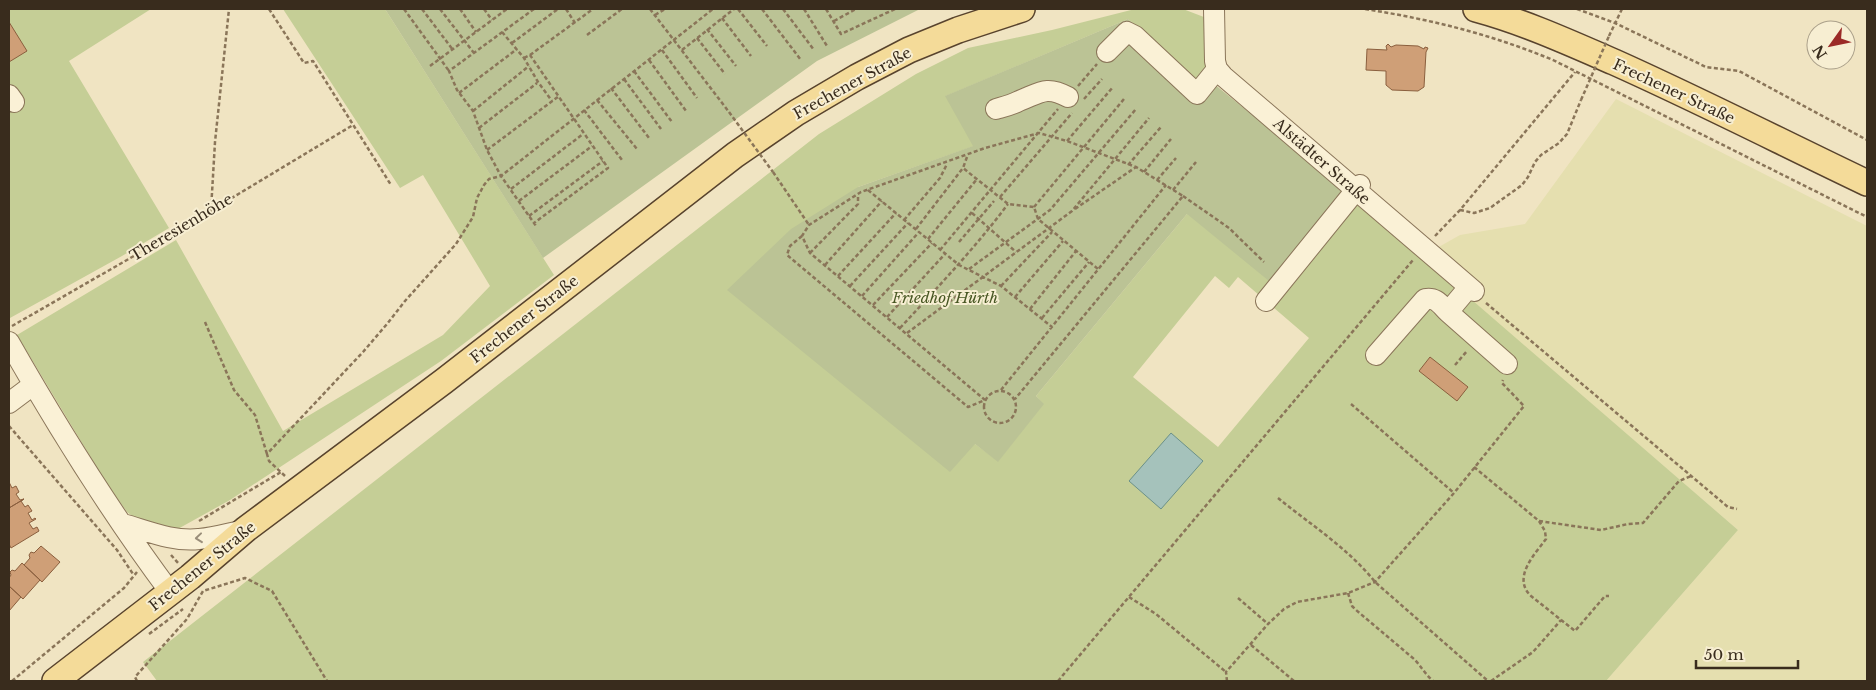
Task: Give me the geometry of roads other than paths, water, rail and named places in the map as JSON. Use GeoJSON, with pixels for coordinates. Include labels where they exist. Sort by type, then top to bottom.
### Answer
{"type":"FeatureCollection","features":[{"type":"Feature","properties":{"kind":"main road","name":"Frechener Straße"},"geometry":{"type":"LineString","coordinates":[[55,681],[170,592],[246,529],[444,381],[735,155],[796,113],[856,77],[909,50],[958,30],[1022,9]]}},
{"type":"Feature","properties":{"kind":"main road","name":"Frechener Straße"},"geometry":{"type":"LineString","coordinates":[[1476,9],[1541,30],[1644,76],[1867,184]]}},
{"type":"Feature","properties":{"kind":"street"},"geometry":{"type":"LineString","coordinates":[[1107,52],[1127,32],[1135,36],[1197,94],[1218,69],[1215,61],[1214,9]]}},
{"type":"Feature","properties":{"kind":"street","name":"Alstädter Straße"},"geometry":{"type":"LineString","coordinates":[[1218,69],[1223,76],[1258,99],[1358,188],[1422,249],[1471,289],[1448,312]]}},
{"type":"Feature","properties":{"kind":"street"},"geometry":{"type":"LineString","coordinates":[[996,109],[1018,102],[1039,92],[1051,90],[1076,102]]}},
{"type":"Feature","properties":{"kind":"street"},"geometry":{"type":"LineString","coordinates":[[1266,301],[1358,188]]}},
{"type":"Feature","properties":{"kind":"street"},"geometry":{"type":"LineString","coordinates":[[1376,355],[1425,299],[1431,298],[1436,300],[1507,364]]}},
{"type":"Feature","properties":{"kind":"street"},"geometry":{"type":"LineString","coordinates":[[9,342],[33,385],[123,524],[170,592]]}},
{"type":"Feature","properties":{"kind":"street"},"geometry":{"type":"LineString","coordinates":[[9,403],[33,385]]}},
{"type":"Feature","properties":{"kind":"street"},"geometry":{"type":"LineString","coordinates":[[123,524],[163,536],[200,539],[246,529]]}},
{"type":"Feature","properties":{"kind":"water"},"geometry":{"type":"Polygon","coordinates":[[[1171,433],[1203,461],[1161,509],[1129,481],[1171,433]]]}},
{"type":"Feature","properties":{"kind":"park label","name":"Friedhof Hürth"},"geometry":{"type":"Point","coordinates":[945,297]}}]}
